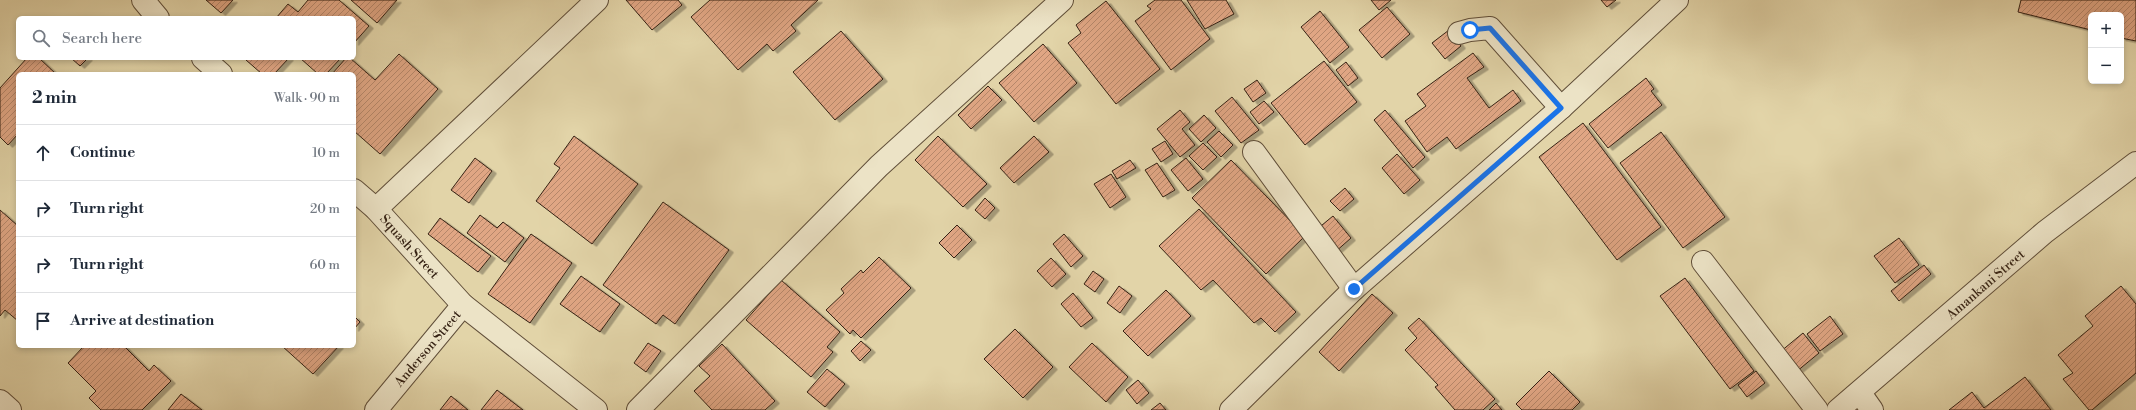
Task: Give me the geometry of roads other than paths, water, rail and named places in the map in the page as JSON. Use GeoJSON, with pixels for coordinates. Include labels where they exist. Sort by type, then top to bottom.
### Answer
{"type":"FeatureCollection","features":[{"type":"Feature","properties":{"kind":"street"},"geometry":{"type":"LineString","coordinates":[[143,0],[156,16]]}},
{"type":"Feature","properties":{"kind":"street"},"geometry":{"type":"LineString","coordinates":[[376,209],[597,0]]}},
{"type":"Feature","properties":{"kind":"street"},"geometry":{"type":"LineString","coordinates":[[638,410],[879,166],[1062,0]]}},
{"type":"Feature","properties":{"kind":"street"},"geometry":{"type":"LineString","coordinates":[[1231,410],[1354,289],[1561,108],[1677,0]]}},
{"type":"Feature","properties":{"kind":"street"},"geometry":{"type":"LineString","coordinates":[[1459,33],[1470,30],[1490,28],[1561,108]]}},
{"type":"Feature","properties":{"kind":"street"},"geometry":{"type":"LineString","coordinates":[[205,60],[219,72]]}},
{"type":"Feature","properties":{"kind":"street"},"geometry":{"type":"LineString","coordinates":[[1254,152],[1354,289]]}},
{"type":"Feature","properties":{"kind":"street","name":"Amankani Street"},"geometry":{"type":"LineString","coordinates":[[1838,410],[1866,401],[2045,232],[2136,163]]}},
{"type":"Feature","properties":{"kind":"street","name":"Squash Street"},"geometry":{"type":"LineString","coordinates":[[356,192],[376,209],[463,305],[596,410]]}},
{"type":"Feature","properties":{"kind":"street"},"geometry":{"type":"LineString","coordinates":[[1703,262],[1816,410]]}},
{"type":"Feature","properties":{"kind":"street","name":"Anderson Street"},"geometry":{"type":"LineString","coordinates":[[376,410],[463,305]]}},
{"type":"Feature","properties":{"kind":"street"},"geometry":{"type":"LineString","coordinates":[[0,401],[10,410]]}}]}
